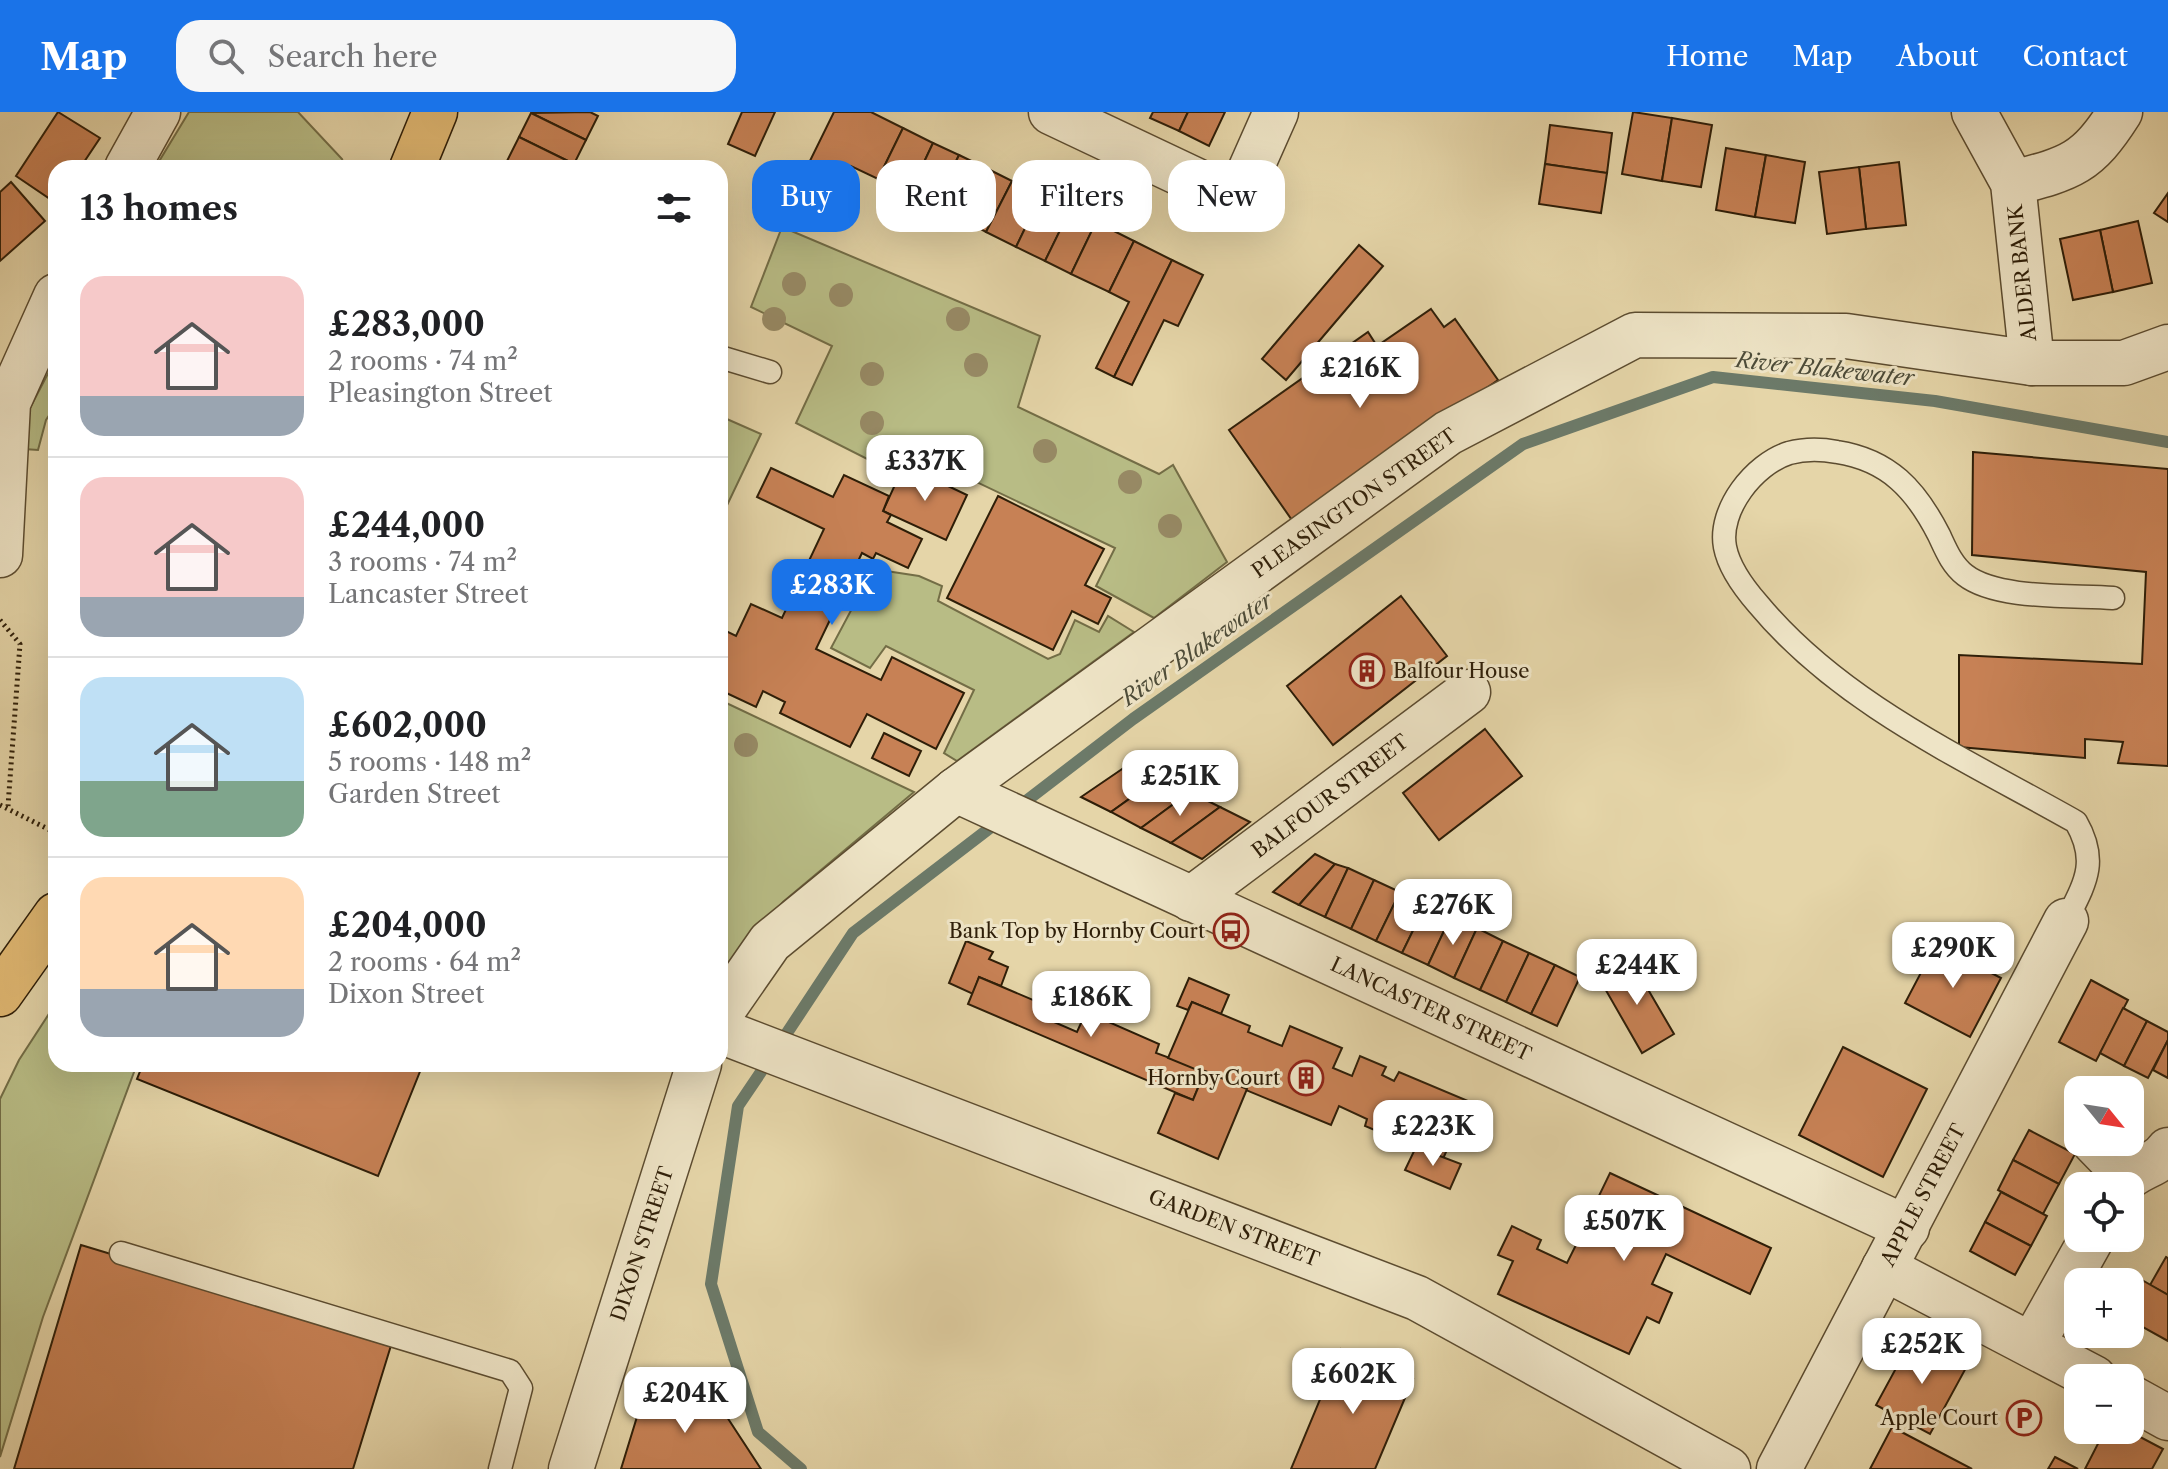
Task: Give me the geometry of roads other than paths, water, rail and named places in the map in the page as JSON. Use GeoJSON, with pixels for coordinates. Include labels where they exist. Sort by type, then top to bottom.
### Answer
{"type":"FeatureCollection","features":[{"type":"Feature","properties":{"kind":"main road"},"geometry":{"type":"LineString","coordinates":[[414,160],[427,114]]}},
{"type":"Feature","properties":{"kind":"main road"},"geometry":{"type":"LineString","coordinates":[[0,994],[48,926]]}},
{"type":"Feature","properties":{"kind":"street"},"geometry":{"type":"LineString","coordinates":[[131,160],[158,112]]}},
{"type":"Feature","properties":{"kind":"street"},"geometry":{"type":"LineString","coordinates":[[1051,112],[1237,200],[1276,112]]}},
{"type":"Feature","properties":{"kind":"street","name":"ALDER BANK"},"geometry":{"type":"LineString","coordinates":[[1974,112],[2013,183],[2032,363]]}},
{"type":"Feature","properties":{"kind":"street","name":"ALDER BANK"},"geometry":{"type":"LineString","coordinates":[[2013,183],[2064,170],[2097,147],[2120,112]]}},
{"type":"Feature","properties":{"kind":"street"},"geometry":{"type":"LineString","coordinates":[[0,555],[4,402],[48,310]]}},
{"type":"Feature","properties":{"kind":"street","name":"PLEASINGTON STREET"},"geometry":{"type":"LineString","coordinates":[[728,1002],[770,942],[974,798],[1448,433],[1635,335],[1846,336],[2032,363],[2124,363],[2168,347]]}},
{"type":"Feature","properties":{"kind":"street","name":"BALFOUR STREET"},"geometry":{"type":"LineString","coordinates":[[1191,899],[1468,692]]}},
{"type":"Feature","properties":{"kind":"street","name":"LANCASTER STREET"},"geometry":{"type":"LineString","coordinates":[[974,798],[1907,1228]]}},
{"type":"Feature","properties":{"kind":"street","name":"APPLE STREET"},"geometry":{"type":"LineString","coordinates":[[1779,1469],[2066,921]]}},
{"type":"Feature","properties":{"kind":"street","name":"GARDEN STREET"},"geometry":{"type":"LineString","coordinates":[[739,1038],[1417,1298],[1728,1469]]}},
{"type":"Feature","properties":{"kind":"street","name":"DIXON STREET"},"geometry":{"type":"LineString","coordinates":[[571,1469],[696,1072]]}},
{"type":"Feature","properties":{"kind":"street"},"geometry":{"type":"LineString","coordinates":[[2140,1172],[2161,1160],[2168,1150]]}},
{"type":"Feature","properties":{"kind":"street"},"geometry":{"type":"LineString","coordinates":[[2104,1156],[2117,1172]]}},
{"type":"Feature","properties":{"kind":"street"},"geometry":{"type":"LineString","coordinates":[[2032,1345],[2084,1252]]}},
{"type":"Feature","properties":{"kind":"street"},"geometry":{"type":"LineString","coordinates":[[1884,1268],[2068,1364]]}},
{"type":"Feature","properties":{"kind":"street"},"geometry":{"type":"LineString","coordinates":[[2144,1405],[2168,1418]]}},
{"type":"Feature","properties":{"kind":"lane"},"geometry":{"type":"LineString","coordinates":[[728,359],[770,372]]}},
{"type":"Feature","properties":{"kind":"lane"},"geometry":{"type":"LineString","coordinates":[[2066,921],[2089,869],[2088,843],[2076,822],[1881,712],[1812,658],[1757,603],[1731,566],[1725,546],[1726,522],[1736,499],[1768,463],[1788,453],[1814,450],[1837,452],[1870,460],[1905,482],[1921,504],[1951,560],[1977,582],[1999,590],[2113,598]]}},
{"type":"Feature","properties":{"kind":"lane"},"geometry":{"type":"LineString","coordinates":[[121,1253],[510,1371],[521,1388],[500,1469]]}},
{"type":"Feature","properties":{"kind":"waterway","name":"River Blakewater"},"geometry":{"type":"LineString","coordinates":[[1017,808],[1133,719],[1523,444],[1713,377],[1935,401],[2168,442]]}},
{"type":"Feature","properties":{"kind":"waterway","name":"River Blakewater"},"geometry":{"type":"LineString","coordinates":[[779,1045],[853,933],[999,821]]}},
{"type":"Feature","properties":{"kind":"waterway","name":"River Blakewater"},"geometry":{"type":"LineString","coordinates":[[769,1060],[738,1106],[711,1284],[758,1432],[801,1469]]}},
{"type":"Feature","properties":{"kind":"place","name":"Balfour House"},"geometry":{"type":"Point","coordinates":[1367,671]}},
{"type":"Feature","properties":{"kind":"place","name":"Bank Top by Hornby Court"},"geometry":{"type":"Point","coordinates":[1231,931]}},
{"type":"Feature","properties":{"kind":"place","name":"Hornby Court"},"geometry":{"type":"Point","coordinates":[1306,1078]}},
{"type":"Feature","properties":{"kind":"place","name":"Apple Court"},"geometry":{"type":"Point","coordinates":[2024,1418]}}]}
